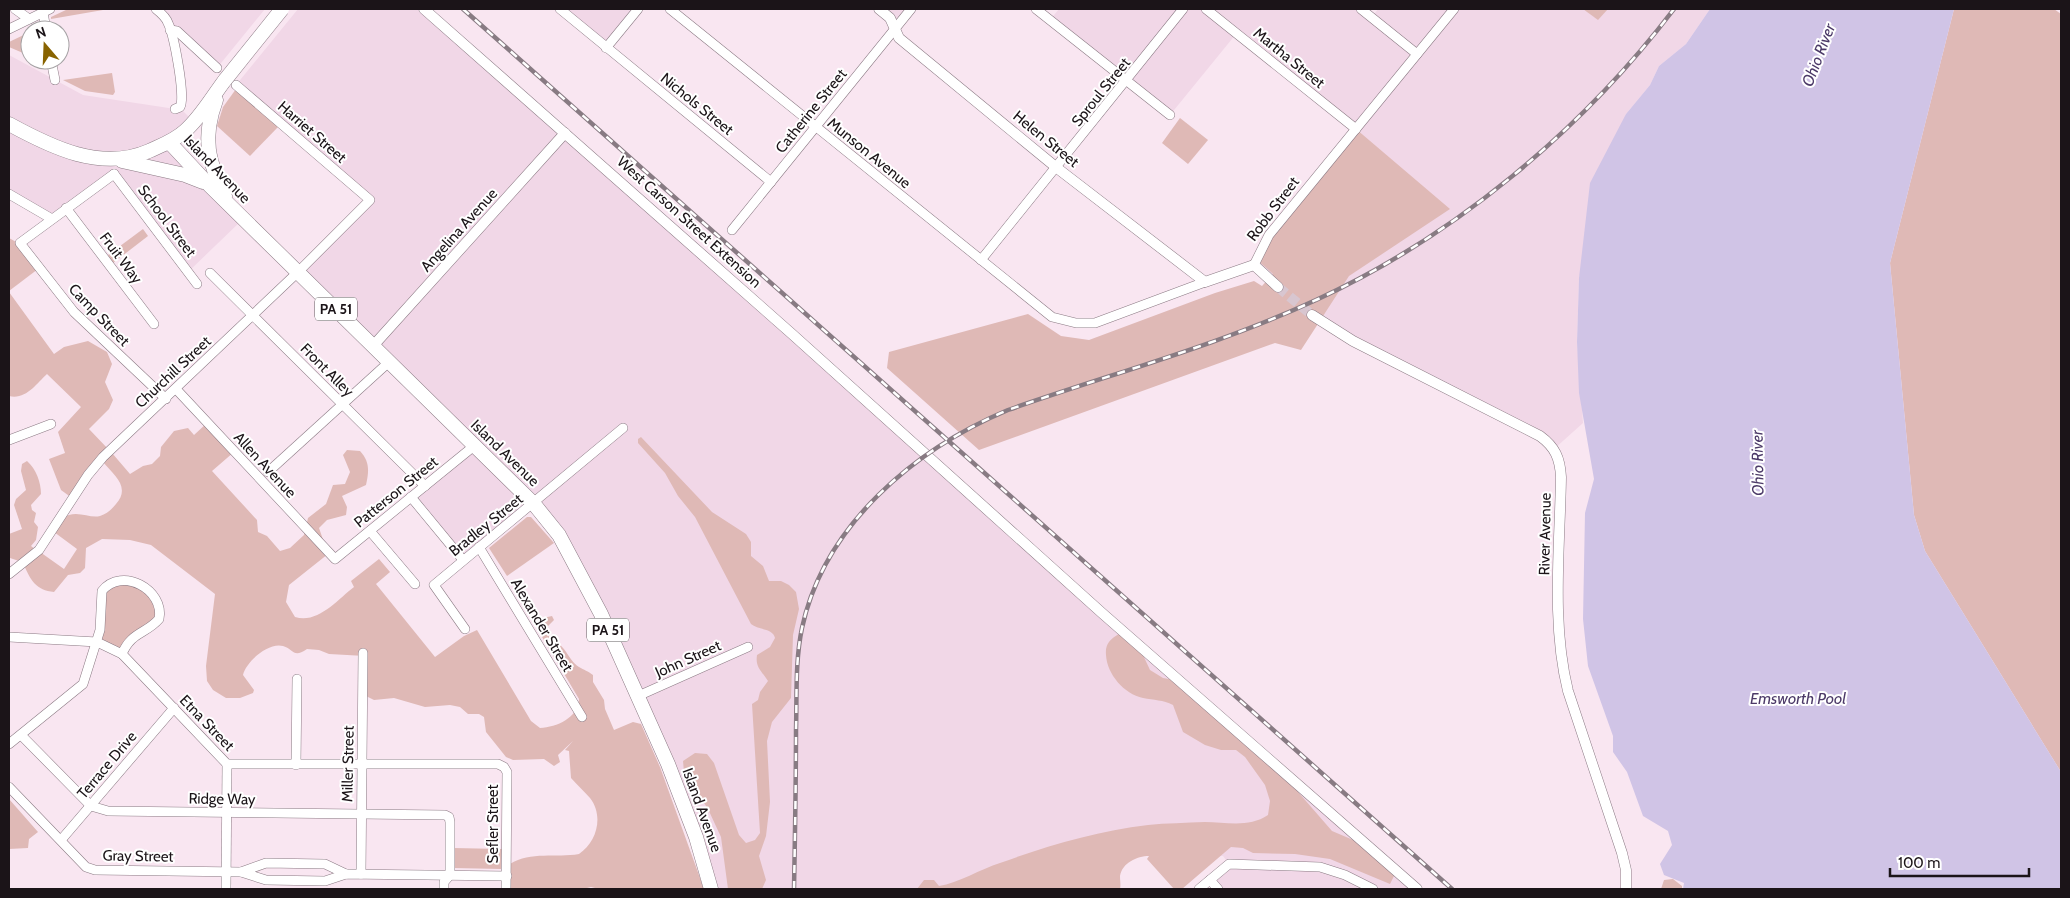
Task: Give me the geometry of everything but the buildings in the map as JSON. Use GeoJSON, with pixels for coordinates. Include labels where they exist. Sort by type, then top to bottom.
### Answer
{"type":"FeatureCollection","features":[{"type":"Feature","properties":{"kind":"main road"},"geometry":{"type":"LineString","coordinates":[[169,142],[189,127],[228,83],[282,9]]}},
{"type":"Feature","properties":{"kind":"main road"},"geometry":{"type":"LineString","coordinates":[[228,83],[210,119],[208,146],[213,172],[230,206]]}},
{"type":"Feature","properties":{"kind":"main road","name":"Island Avenue"},"geometry":{"type":"LineString","coordinates":[[9,124],[54,148],[71,151],[140,149],[146,152]]}},
{"type":"Feature","properties":{"kind":"main road","name":"Island Avenue"},"geometry":{"type":"LineString","coordinates":[[71,151],[80,156],[112,158],[141,156],[169,142],[230,206],[534,504],[563,541],[594,599],[668,764],[696,837],[712,889]]}},
{"type":"Feature","properties":{"kind":"main road"},"geometry":{"type":"LineString","coordinates":[[112,158],[142,167],[185,174],[210,186]]}},
{"type":"Feature","properties":{"kind":"street"},"geometry":{"type":"LineString","coordinates":[[15,9],[29,19]]}},
{"type":"Feature","properties":{"kind":"street"},"geometry":{"type":"LineString","coordinates":[[156,9],[166,18],[170,30],[182,100],[180,107],[176,109]]}},
{"type":"Feature","properties":{"kind":"street","name":"West Carson Street Extension"},"geometry":{"type":"LineString","coordinates":[[424,9],[1417,889]]}},
{"type":"Feature","properties":{"kind":"street","name":"Nichols Street"},"geometry":{"type":"LineString","coordinates":[[560,9],[771,182]]}},
{"type":"Feature","properties":{"kind":"street"},"geometry":{"type":"LineString","coordinates":[[606,48],[638,9]]}},
{"type":"Feature","properties":{"kind":"street","name":"Munson Avenue"},"geometry":{"type":"LineString","coordinates":[[670,9],[1052,317]]}},
{"type":"Feature","properties":{"kind":"street","name":"Helen Street"},"geometry":{"type":"LineString","coordinates":[[879,9],[890,18],[899,38],[1057,168],[1205,282]]}},
{"type":"Feature","properties":{"kind":"street","name":"Catherine Street"},"geometry":{"type":"LineString","coordinates":[[732,230],[911,9]]}},
{"type":"Feature","properties":{"kind":"street"},"geometry":{"type":"LineString","coordinates":[[1036,9],[1170,115]]}},
{"type":"Feature","properties":{"kind":"street","name":"Sproul Street"},"geometry":{"type":"LineString","coordinates":[[981,260],[1057,168],[1183,9]]}},
{"type":"Feature","properties":{"kind":"street","name":"Martha Street"},"geometry":{"type":"LineString","coordinates":[[1206,9],[1356,129]]}},
{"type":"Feature","properties":{"kind":"street"},"geometry":{"type":"LineString","coordinates":[[1361,9],[1417,54]]}},
{"type":"Feature","properties":{"kind":"street","name":"Robb Street"},"geometry":{"type":"LineString","coordinates":[[1052,317],[1076,323],[1095,322],[1254,264],[1269,235],[1454,9]]}},
{"type":"Feature","properties":{"kind":"street"},"geometry":{"type":"LineString","coordinates":[[9,30],[46,10]]}},
{"type":"Feature","properties":{"kind":"street"},"geometry":{"type":"LineString","coordinates":[[170,30],[176,31],[217,68]]}},
{"type":"Feature","properties":{"kind":"street"},"geometry":{"type":"LineString","coordinates":[[54,70],[55,80]]}},
{"type":"Feature","properties":{"kind":"street","name":"Harriet Street"},"geometry":{"type":"LineString","coordinates":[[228,83],[370,200]]}},
{"type":"Feature","properties":{"kind":"street","name":"Angelina Avenue"},"geometry":{"type":"LineString","coordinates":[[373,346],[565,133]]}},
{"type":"Feature","properties":{"kind":"street"},"geometry":{"type":"LineString","coordinates":[[9,194],[52,219],[114,174],[112,158]]}},
{"type":"Feature","properties":{"kind":"street","name":"School Street"},"geometry":{"type":"LineString","coordinates":[[114,174],[197,284]]}},
{"type":"Feature","properties":{"kind":"street","name":"Churchill Street"},"geometry":{"type":"LineString","coordinates":[[9,574],[38,550],[88,474],[102,458],[298,272],[370,200]]}},
{"type":"Feature","properties":{"kind":"street","name":"Fruit Way"},"geometry":{"type":"LineString","coordinates":[[66,208],[154,324]]}},
{"type":"Feature","properties":{"kind":"street","name":"Camp Street"},"geometry":{"type":"LineString","coordinates":[[52,219],[20,243],[74,312],[166,399]]}},
{"type":"Feature","properties":{"kind":"street"},"geometry":{"type":"LineString","coordinates":[[1254,264],[1278,287]]}},
{"type":"Feature","properties":{"kind":"street","name":"Front Alley"},"geometry":{"type":"LineString","coordinates":[[210,273],[425,486]]}},
{"type":"Feature","properties":{"kind":"street","name":"River Avenue"},"geometry":{"type":"LineString","coordinates":[[1312,315],[1353,341],[1540,436],[1554,449],[1560,465],[1561,477],[1559,618],[1562,661],[1568,691],[1622,853],[1626,870],[1626,889]]}},
{"type":"Feature","properties":{"kind":"street"},"geometry":{"type":"LineString","coordinates":[[268,472],[344,405],[389,362]]}},
{"type":"Feature","properties":{"kind":"street","name":"Allen Avenue"},"geometry":{"type":"LineString","coordinates":[[176,389],[335,559]]}},
{"type":"Feature","properties":{"kind":"street"},"geometry":{"type":"LineString","coordinates":[[9,440],[51,424]]}},
{"type":"Feature","properties":{"kind":"street","name":"Bradley Street"},"geometry":{"type":"LineString","coordinates":[[465,629],[434,585],[534,504],[623,428]]}},
{"type":"Feature","properties":{"kind":"street","name":"Patterson Street"},"geometry":{"type":"LineString","coordinates":[[335,559],[474,446]]}},
{"type":"Feature","properties":{"kind":"street"},"geometry":{"type":"LineString","coordinates":[[412,497],[463,560]]}},
{"type":"Feature","properties":{"kind":"street"},"geometry":{"type":"LineString","coordinates":[[370,531],[415,584]]}},
{"type":"Feature","properties":{"kind":"street","name":"Alexander Street"},"geometry":{"type":"LineString","coordinates":[[479,547],[582,717]]}},
{"type":"Feature","properties":{"kind":"street"},"geometry":{"type":"LineString","coordinates":[[9,744],[83,684],[102,618],[101,597],[106,587],[124,581],[145,587],[158,601],[161,610],[159,619],[135,635],[125,646],[122,654]]}},
{"type":"Feature","properties":{"kind":"street","name":"Etna Street"},"geometry":{"type":"LineString","coordinates":[[9,637],[96,642],[122,654],[227,764],[498,764]]}},
{"type":"Feature","properties":{"kind":"street","name":"John Street"},"geometry":{"type":"LineString","coordinates":[[638,696],[748,648]]}},
{"type":"Feature","properties":{"kind":"street","name":"Miller Street"},"geometry":{"type":"LineString","coordinates":[[361,874],[363,653]]}},
{"type":"Feature","properties":{"kind":"street"},"geometry":{"type":"LineString","coordinates":[[296,765],[297,679]]}},
{"type":"Feature","properties":{"kind":"street","name":"Terrace Drive"},"geometry":{"type":"LineString","coordinates":[[62,840],[174,708]]}},
{"type":"Feature","properties":{"kind":"street"},"geometry":{"type":"LineString","coordinates":[[21,735],[91,806]]}},
{"type":"Feature","properties":{"kind":"street"},"geometry":{"type":"LineString","coordinates":[[226,889],[227,764]]}},
{"type":"Feature","properties":{"kind":"street","name":"Sefler Street"},"geometry":{"type":"LineString","coordinates":[[498,764],[504,766],[507,772],[506,889]]}},
{"type":"Feature","properties":{"kind":"street","name":"Gray Street"},"geometry":{"type":"LineString","coordinates":[[9,787],[86,867],[95,870],[226,871],[241,872],[266,880],[325,881],[346,874],[446,882],[506,876]]}},
{"type":"Feature","properties":{"kind":"street","name":"Ridge Way"},"geometry":{"type":"LineString","coordinates":[[91,806],[108,811],[445,815],[449,818],[450,822],[446,882]]}},
{"type":"Feature","properties":{"kind":"street","name":"Gray Street"},"geometry":{"type":"LineString","coordinates":[[241,872],[266,863],[325,864],[346,874]]}},
{"type":"Feature","properties":{"kind":"street"},"geometry":{"type":"LineString","coordinates":[[1199,889],[1229,864],[1320,867],[1345,875],[1373,889]]}},
{"type":"Feature","properties":{"kind":"street"},"geometry":{"type":"LineString","coordinates":[[1210,880],[1218,889]]}},
{"type":"Feature","properties":{"kind":"shaded area"},"geometry":{"type":"Polygon","coordinates":[[[68,9],[103,10],[51,19],[51,17],[68,9]]]}},
{"type":"Feature","properties":{"kind":"shaded area"},"geometry":{"type":"Polygon","coordinates":[[[156,9],[265,9],[217,68],[156,9]]]}},
{"type":"Feature","properties":{"kind":"shaded area"},"geometry":{"type":"Polygon","coordinates":[[[298,9],[424,9],[1417,889],[1218,889],[1210,880],[1229,864],[1223,856],[1076,851],[1074,889],[711,889],[594,599],[533,504],[463,560],[411,497],[474,447],[298,272],[369,200],[236,85],[298,9]]]}},
{"type":"Feature","properties":{"kind":"shaded area"},"geometry":{"type":"Polygon","coordinates":[[[560,9],[638,9],[606,48],[560,9]]]}},
{"type":"Feature","properties":{"kind":"shaded area"},"geometry":{"type":"Polygon","coordinates":[[[879,9],[911,9],[895,29],[879,9]]]}},
{"type":"Feature","properties":{"kind":"shaded area"},"geometry":{"type":"Polygon","coordinates":[[[1059,9],[1361,9],[1372,17],[1378,9],[1710,9],[1686,44],[1659,66],[1650,85],[1626,114],[1579,278],[1577,342],[1583,423],[1554,449],[1353,341],[1254,265],[1356,129],[1236,34],[1170,115],[1050,20],[1059,9]]]}},
{"type":"Feature","properties":{"kind":"shaded area"},"geometry":{"type":"Polygon","coordinates":[[[1583,9],[1608,9],[1598,20],[1583,9]]]}},
{"type":"Feature","properties":{"kind":"shaded area"},"geometry":{"type":"Polygon","coordinates":[[[1954,9],[2054,9],[2061,14],[2061,772],[1925,551],[1914,515],[1890,263],[1954,9]]]}},
{"type":"Feature","properties":{"kind":"shaded area"},"geometry":{"type":"Polygon","coordinates":[[[20,37],[20,52],[9,47],[9,42],[20,37]]]}},
{"type":"Feature","properties":{"kind":"shaded area"},"geometry":{"type":"Polygon","coordinates":[[[9,55],[20,61],[20,70],[37,70],[83,95],[182,110],[194,122],[169,142],[243,219],[188,272],[114,174],[52,219],[9,194],[9,55]]]}},
{"type":"Feature","properties":{"kind":"shaded area"},"geometry":{"type":"Polygon","coordinates":[[[112,73],[115,92],[113,95],[85,91],[63,80],[112,73]]]}},
{"type":"Feature","properties":{"kind":"shaded area"},"geometry":{"type":"Polygon","coordinates":[[[236,89],[279,126],[250,156],[217,126],[223,107],[236,89]]]}},
{"type":"Feature","properties":{"kind":"shaded area"},"geometry":{"type":"Polygon","coordinates":[[[1180,118],[1208,140],[1188,164],[1162,143],[1180,118]]]}},
{"type":"Feature","properties":{"kind":"shaded area"},"geometry":{"type":"Polygon","coordinates":[[[1356,129],[1450,209],[1349,276],[1301,350],[1275,343],[979,450],[887,368],[889,352],[1028,314],[1061,336],[1089,340],[1215,293],[1254,281],[1262,286],[1273,274],[1256,259],[1356,129]]]}},
{"type":"Feature","properties":{"kind":"shaded area"},"geometry":{"type":"Polygon","coordinates":[[[143,229],[148,236],[113,263],[108,255],[143,229]]]}},
{"type":"Feature","properties":{"kind":"shaded area"},"geometry":{"type":"Polygon","coordinates":[[[9,238],[18,243],[38,269],[9,291],[9,238]]]}},
{"type":"Feature","properties":{"kind":"shaded area"},"geometry":{"type":"Polygon","coordinates":[[[9,292],[54,354],[64,347],[88,341],[107,352],[112,364],[105,382],[113,400],[109,409],[89,429],[109,450],[72,498],[61,490],[49,459],[65,453],[58,432],[81,407],[47,374],[21,396],[9,396],[9,292]]]}},
{"type":"Feature","properties":{"kind":"shaded area"},"geometry":{"type":"Polygon","coordinates":[[[207,423],[234,452],[212,471],[257,520],[258,532],[267,536],[280,551],[290,548],[304,535],[308,518],[326,504],[333,485],[345,484],[350,472],[343,455],[347,450],[360,451],[366,459],[368,471],[366,485],[342,496],[347,507],[346,515],[327,520],[319,528],[328,554],[289,585],[286,602],[295,617],[312,617],[327,610],[354,587],[351,581],[379,559],[390,572],[376,584],[435,657],[464,636],[477,630],[531,721],[540,728],[553,726],[566,720],[575,711],[579,699],[538,630],[538,624],[543,618],[552,616],[554,620],[545,629],[551,640],[563,648],[575,664],[593,675],[593,682],[604,700],[605,709],[614,730],[633,722],[641,724],[660,767],[704,889],[599,889],[591,887],[583,889],[509,889],[510,864],[535,856],[579,854],[594,836],[597,813],[594,805],[571,778],[569,751],[565,750],[573,741],[558,755],[560,762],[554,766],[544,759],[513,760],[506,757],[486,732],[484,717],[479,714],[468,714],[460,707],[450,705],[425,707],[394,698],[374,700],[366,696],[365,656],[329,654],[319,650],[307,649],[296,653],[287,647],[277,646],[265,650],[248,664],[243,675],[254,690],[253,693],[240,698],[226,698],[213,690],[207,681],[206,666],[215,594],[151,545],[130,540],[102,539],[86,548],[85,568],[80,573],[68,575],[54,592],[38,587],[35,584],[24,565],[40,552],[64,569],[77,549],[54,532],[62,519],[72,514],[96,517],[103,515],[120,498],[122,492],[119,482],[103,462],[112,453],[130,474],[143,466],[152,464],[160,456],[161,447],[174,431],[188,428],[194,435],[207,423]]]}},
{"type":"Feature","properties":{"kind":"shaded area"},"geometry":{"type":"Polygon","coordinates":[[[641,437],[712,512],[746,534],[751,542],[751,556],[763,566],[769,581],[781,581],[789,585],[796,592],[799,609],[793,635],[791,698],[772,722],[767,741],[770,802],[766,836],[759,856],[766,880],[762,889],[728,889],[721,837],[708,809],[684,772],[683,761],[695,753],[707,754],[714,763],[739,835],[746,843],[755,840],[760,833],[752,704],[758,700],[760,692],[768,681],[758,666],[757,655],[770,647],[775,638],[771,632],[751,624],[695,517],[678,496],[665,473],[638,443],[638,439],[641,437]]]}},
{"type":"Feature","properties":{"kind":"shaded area"},"geometry":{"type":"Polygon","coordinates":[[[27,461],[37,476],[41,494],[31,505],[32,510],[36,513],[34,522],[38,527],[36,540],[31,546],[37,551],[22,562],[10,558],[9,534],[22,529],[14,505],[16,499],[26,490],[21,471],[22,464],[27,461]]]}},
{"type":"Feature","properties":{"kind":"shaded area"},"geometry":{"type":"Polygon","coordinates":[[[527,517],[531,517],[554,543],[507,576],[489,548],[527,517]]]}},
{"type":"Feature","properties":{"kind":"shaded area"},"geometry":{"type":"Polygon","coordinates":[[[124,581],[152,593],[159,619],[122,654],[97,642],[102,591],[124,581]]]}},
{"type":"Feature","properties":{"kind":"shaded area"},"geometry":{"type":"Polygon","coordinates":[[[1119,634],[1143,655],[1150,670],[1163,678],[1180,681],[1272,762],[1332,831],[1365,845],[1396,872],[1390,884],[1330,859],[1295,854],[1253,853],[1243,848],[1231,847],[1182,889],[1174,889],[1147,859],[1149,856],[1135,859],[1124,867],[1120,876],[1120,889],[917,889],[924,880],[934,880],[939,886],[1036,851],[1110,831],[1162,824],[1245,823],[1253,822],[1268,815],[1270,801],[1265,785],[1245,757],[1236,750],[1221,750],[1205,745],[1183,732],[1173,705],[1136,696],[1123,688],[1113,676],[1107,662],[1106,648],[1109,642],[1119,634]]]}},
{"type":"Feature","properties":{"kind":"shaded area"},"geometry":{"type":"Polygon","coordinates":[[[9,799],[38,832],[29,839],[28,848],[9,849],[9,799]]]}},
{"type":"Feature","properties":{"kind":"shaded area"},"geometry":{"type":"Polygon","coordinates":[[[453,848],[502,849],[501,869],[453,868],[453,848]]]}},
{"type":"Feature","properties":{"kind":"shaded area"},"geometry":{"type":"Polygon","coordinates":[[[1673,879],[1682,886],[1682,889],[1661,889],[1664,880],[1673,879]]]}},
{"type":"Feature","properties":{"kind":"water","name":"Emsworth Pool"},"geometry":{"type":"Polygon","coordinates":[[[1710,9],[1954,9],[1890,263],[1914,515],[1925,551],[2061,772],[2061,889],[1683,889],[1684,883],[1664,875],[1660,864],[1672,845],[1668,831],[1643,816],[1627,772],[1613,752],[1613,736],[1588,666],[1583,619],[1585,513],[1594,479],[1579,393],[1577,342],[1579,278],[1590,183],[1626,114],[1650,85],[1659,66],[1686,44],[1710,9]]]}},
{"type":"Feature","properties":{"kind":"tunnel"},"geometry":{"type":"LineString","coordinates":[[1278,287],[1312,315]]}},
{"type":"Feature","properties":{"kind":"railway"},"geometry":{"type":"LineString","coordinates":[[463,9],[1452,889]]}},
{"type":"Feature","properties":{"kind":"railway"},"geometry":{"type":"LineString","coordinates":[[794,889],[797,679],[798,653],[802,628],[813,591],[830,556],[852,524],[878,495],[908,469],[940,446],[973,426],[1008,410],[1240,332],[1316,300],[1368,274],[1418,245],[1466,212],[1513,176],[1557,137],[1599,97],[1638,54],[1674,9]]}},
{"type":"Feature","properties":{"kind":"water label","name":"Ohio River"},"geometry":{"type":"Point","coordinates":[1818,55]}},
{"type":"Feature","properties":{"kind":"water label","name":"Ohio River"},"geometry":{"type":"Point","coordinates":[1757,463]}}]}
